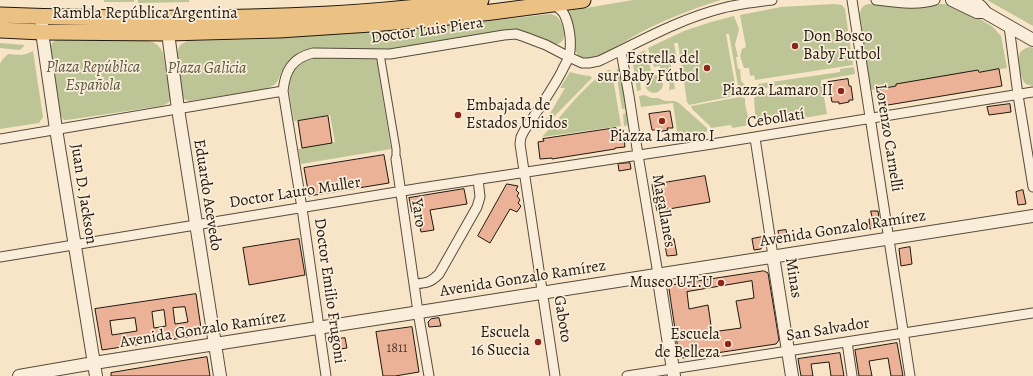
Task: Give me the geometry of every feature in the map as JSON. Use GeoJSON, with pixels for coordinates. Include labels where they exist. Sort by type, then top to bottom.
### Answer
{"type":"FeatureCollection","features":[{"type":"Feature","properties":{"kind":"main road","name":"Rambla República Argentina"},"geometry":{"type":"LineString","coordinates":[[0,30],[42,32],[167,25],[278,16],[332,14],[432,6],[482,0]]}},
{"type":"Feature","properties":{"kind":"main road","name":"Rambla República Argentina"},"geometry":{"type":"LineString","coordinates":[[0,14],[167,25],[278,30],[439,18],[583,0]]}},
{"type":"Feature","properties":{"kind":"street","name":"Doctor Luis Piera"},"geometry":{"type":"LineString","coordinates":[[283,91],[286,73],[290,66],[306,55],[313,53],[390,54],[516,34],[546,45],[569,57],[589,63],[599,61],[672,26],[701,15],[722,8],[772,0]]}},
{"type":"Feature","properties":{"kind":"street","name":"Lorenzo Carnelli"},"geometry":{"type":"LineString","coordinates":[[852,0],[910,376]]}},
{"type":"Feature","properties":{"kind":"street"},"geometry":{"type":"LineString","coordinates":[[876,0],[910,2],[935,0]]}},
{"type":"Feature","properties":{"kind":"street"},"geometry":{"type":"LineString","coordinates":[[952,0],[977,12],[986,13]]}},
{"type":"Feature","properties":{"kind":"street"},"geometry":{"type":"LineString","coordinates":[[972,0],[986,13],[1033,40]]}},
{"type":"Feature","properties":{"kind":"street"},"geometry":{"type":"LineString","coordinates":[[553,4],[564,14],[568,25],[570,40],[569,57]]}},
{"type":"Feature","properties":{"kind":"street","name":"Juan D. Jackson"},"geometry":{"type":"LineString","coordinates":[[42,16],[42,32],[56,129],[96,376]]}},
{"type":"Feature","properties":{"kind":"street","name":"Eduardo Acevedo"},"geometry":{"type":"LineString","coordinates":[[167,25],[178,109],[220,376]]}},
{"type":"Feature","properties":{"kind":"street"},"geometry":{"type":"LineString","coordinates":[[1008,26],[1033,187]]}},
{"type":"Feature","properties":{"kind":"street","name":"Magallanes"},"geometry":{"type":"LineString","coordinates":[[621,51],[674,372]]}},
{"type":"Feature","properties":{"kind":"street","name":"Yaro"},"geometry":{"type":"LineString","coordinates":[[380,54],[396,149],[400,191],[429,376]]}},
{"type":"Feature","properties":{"kind":"street","name":"Gaboto"},"geometry":{"type":"LineString","coordinates":[[555,376],[520,144],[521,137],[556,82],[569,57]]}},
{"type":"Feature","properties":{"kind":"street"},"geometry":{"type":"LineString","coordinates":[[0,139],[283,91]]}},
{"type":"Feature","properties":{"kind":"street","name":"Doctor Emilio Frugoni"},"geometry":{"type":"LineString","coordinates":[[283,91],[302,208],[326,376]]}},
{"type":"Feature","properties":{"kind":"street","name":"Cebollatí"},"geometry":{"type":"LineString","coordinates":[[524,173],[755,138],[1033,92]]}},
{"type":"Feature","properties":{"kind":"street","name":"Minas"},"geometry":{"type":"LineString","coordinates":[[755,138],[792,376]]}},
{"type":"Feature","properties":{"kind":"street","name":"Doctor Lauro Muller"},"geometry":{"type":"LineString","coordinates":[[0,257],[400,191],[524,173]]}},
{"type":"Feature","properties":{"kind":"street"},"geometry":{"type":"LineString","coordinates":[[414,284],[424,284],[432,281],[439,274],[477,207],[480,197],[478,179]]}},
{"type":"Feature","properties":{"kind":"street","name":"Avenida Gonzalo Ramírez"},"geometry":{"type":"LineString","coordinates":[[18,376],[1033,216]]}},
{"type":"Feature","properties":{"kind":"street","name":"San Salvador"},"geometry":{"type":"LineString","coordinates":[[627,376],[674,372],[788,351],[1033,313]]}},
{"type":"Feature","properties":{"kind":"street"},"geometry":{"type":"LineString","coordinates":[[847,342],[852,376]]}},
{"type":"Feature","properties":{"kind":"green space"},"geometry":{"type":"Polygon","coordinates":[[[104,0],[134,0],[134,2],[104,2],[104,0]]]}},
{"type":"Feature","properties":{"kind":"green space"},"geometry":{"type":"Polygon","coordinates":[[[138,0],[189,0],[189,2],[138,3],[138,0]]]}},
{"type":"Feature","properties":{"kind":"green space"},"geometry":{"type":"Polygon","coordinates":[[[633,0],[721,0],[680,14],[641,32],[596,59],[587,60],[580,57],[575,50],[574,31],[568,11],[633,0]]]}},
{"type":"Feature","properties":{"kind":"green space"},"geometry":{"type":"Polygon","coordinates":[[[987,0],[1033,0],[1033,26],[987,0]]]}},
{"type":"Feature","properties":{"kind":"green space"},"geometry":{"type":"Polygon","coordinates":[[[834,4],[842,5],[845,9],[853,65],[755,80],[754,75],[750,76],[749,68],[744,68],[740,56],[742,49],[746,47],[740,15],[781,7],[834,4]]]}},
{"type":"Feature","properties":{"kind":"green space"},"geometry":{"type":"Polygon","coordinates":[[[869,4],[913,8],[945,4],[977,17],[993,27],[1001,36],[1007,68],[871,90],[860,16],[860,11],[862,8],[869,4]]]}},
{"type":"Feature","properties":{"kind":"green space","name":"Plaza Galicia"},"geometry":{"type":"Polygon","coordinates":[[[550,14],[555,15],[558,18],[564,31],[563,40],[555,45],[528,34],[384,51],[301,53],[286,65],[276,83],[271,87],[189,101],[183,97],[178,71],[177,57],[179,47],[187,41],[266,39],[370,32],[444,26],[550,14]]]}},
{"type":"Feature","properties":{"kind":"green space"},"geometry":{"type":"Polygon","coordinates":[[[734,16],[739,29],[735,45],[738,57],[736,57],[738,69],[740,69],[741,81],[747,87],[746,92],[739,91],[729,34],[726,34],[737,95],[689,105],[687,102],[678,43],[674,43],[676,55],[673,55],[674,60],[670,60],[675,89],[669,90],[667,77],[659,66],[654,67],[648,48],[684,31],[734,16]]]}},
{"type":"Feature","properties":{"kind":"green space","name":"Plaza República Española"},"geometry":{"type":"Polygon","coordinates":[[[56,40],[148,41],[155,43],[159,46],[163,53],[171,98],[170,101],[161,106],[64,120],[61,116],[50,47],[56,40]]]}},
{"type":"Feature","properties":{"kind":"green space"},"geometry":{"type":"Polygon","coordinates":[[[0,43],[25,45],[19,50],[0,48],[0,43]]]}},
{"type":"Feature","properties":{"kind":"green space"},"geometry":{"type":"Polygon","coordinates":[[[1030,47],[1033,48],[1033,86],[1024,82],[1021,76],[1019,63],[1020,52],[1030,47]]]}},
{"type":"Feature","properties":{"kind":"green space"},"geometry":{"type":"Polygon","coordinates":[[[645,50],[651,70],[642,78],[640,83],[641,90],[637,91],[633,64],[635,63],[635,58],[637,55],[645,50]]]}},
{"type":"Feature","properties":{"kind":"green space"},"geometry":{"type":"Polygon","coordinates":[[[33,51],[43,117],[39,123],[0,129],[0,64],[8,54],[18,55],[33,51]]]}},
{"type":"Feature","properties":{"kind":"green space"},"geometry":{"type":"Polygon","coordinates":[[[309,57],[376,57],[391,149],[301,164],[298,149],[335,142],[330,115],[294,121],[288,85],[290,70],[309,57]]]}},
{"type":"Feature","properties":{"kind":"green space"},"geometry":{"type":"Polygon","coordinates":[[[854,67],[855,74],[821,80],[827,114],[756,126],[755,95],[787,89],[786,84],[759,89],[758,84],[840,72],[840,69],[854,67]]]}},
{"type":"Feature","properties":{"kind":"green space"},"geometry":{"type":"Polygon","coordinates":[[[618,68],[621,74],[629,125],[624,126],[623,114],[625,114],[625,109],[622,109],[616,72],[618,68]]]}},
{"type":"Feature","properties":{"kind":"green space"},"geometry":{"type":"Polygon","coordinates":[[[608,70],[612,72],[621,126],[542,137],[578,96],[591,83],[608,70]]]}},
{"type":"Feature","properties":{"kind":"green space"},"geometry":{"type":"Polygon","coordinates":[[[570,72],[590,76],[592,78],[539,132],[565,88],[560,88],[570,72]]]}},
{"type":"Feature","properties":{"kind":"green space"},"geometry":{"type":"Polygon","coordinates":[[[654,75],[660,78],[663,84],[660,90],[654,93],[648,90],[645,84],[648,78],[654,75]]]}},
{"type":"Feature","properties":{"kind":"green space"},"geometry":{"type":"Polygon","coordinates":[[[645,95],[651,98],[658,98],[665,101],[675,101],[679,103],[707,128],[707,132],[678,138],[673,103],[641,107],[639,96],[645,95]]]}},
{"type":"Feature","properties":{"kind":"green space"},"geometry":{"type":"Polygon","coordinates":[[[740,97],[745,98],[750,125],[732,128],[731,125],[711,128],[692,109],[691,106],[740,97]]]}},
{"type":"Feature","properties":{"kind":"building"},"geometry":{"type":"Polygon","coordinates":[[[999,69],[1002,86],[882,106],[880,89],[896,86],[896,84],[978,70],[979,72],[999,69]]]}},
{"type":"Feature","properties":{"kind":"building","name":"Piazza Lamaro II"},"geometry":{"type":"Polygon","coordinates":[[[848,79],[849,86],[851,86],[853,100],[839,104],[839,102],[832,102],[828,82],[848,79]]]}},
{"type":"Feature","properties":{"kind":"building"},"geometry":{"type":"Polygon","coordinates":[[[1010,104],[1011,112],[989,115],[987,107],[1010,104]]]}},
{"type":"Feature","properties":{"kind":"building","name":"Piazza Lamaro I"},"geometry":{"type":"Polygon","coordinates":[[[670,111],[673,128],[667,128],[668,130],[658,132],[658,130],[652,130],[649,114],[670,111]]]}},
{"type":"Feature","properties":{"kind":"building"},"geometry":{"type":"Polygon","coordinates":[[[328,116],[332,143],[302,148],[298,121],[328,116]]]}},
{"type":"Feature","properties":{"kind":"building"},"geometry":{"type":"Polygon","coordinates":[[[616,128],[617,130],[623,130],[625,147],[552,159],[540,159],[538,142],[544,141],[543,139],[616,128]]]}},
{"type":"Feature","properties":{"kind":"building"},"geometry":{"type":"Polygon","coordinates":[[[384,155],[389,183],[309,196],[304,168],[384,155]]]}},
{"type":"Feature","properties":{"kind":"building"},"geometry":{"type":"Polygon","coordinates":[[[630,163],[631,169],[619,171],[618,164],[630,163]]]}},
{"type":"Feature","properties":{"kind":"building"},"geometry":{"type":"Polygon","coordinates":[[[705,176],[710,202],[657,211],[652,185],[705,176]]]}},
{"type":"Feature","properties":{"kind":"building"},"geometry":{"type":"Polygon","coordinates":[[[507,184],[518,186],[516,190],[519,193],[517,196],[520,200],[518,203],[521,206],[517,212],[510,209],[490,243],[478,236],[507,184]]]}},
{"type":"Feature","properties":{"kind":"building"},"geometry":{"type":"Polygon","coordinates":[[[464,189],[467,204],[430,210],[434,230],[421,232],[417,211],[412,212],[409,198],[464,189]]]}},
{"type":"Feature","properties":{"kind":"building"},"geometry":{"type":"Polygon","coordinates":[[[1023,190],[1026,204],[1018,205],[1016,192],[1023,190]]]}},
{"type":"Feature","properties":{"kind":"building"},"geometry":{"type":"Polygon","coordinates":[[[871,211],[878,211],[880,228],[870,229],[869,219],[872,218],[871,211]]]}},
{"type":"Feature","properties":{"kind":"building"},"geometry":{"type":"Polygon","coordinates":[[[786,230],[789,242],[780,244],[778,231],[786,230]]]}},
{"type":"Feature","properties":{"kind":"building"},"geometry":{"type":"Polygon","coordinates":[[[762,237],[763,245],[761,249],[754,250],[752,239],[762,237]]]}},
{"type":"Feature","properties":{"kind":"building"},"geometry":{"type":"Polygon","coordinates":[[[299,239],[305,275],[249,285],[243,248],[299,239]]]}},
{"type":"Feature","properties":{"kind":"building"},"geometry":{"type":"Polygon","coordinates":[[[674,239],[677,255],[667,256],[664,240],[674,239]]]}},
{"type":"Feature","properties":{"kind":"building"},"geometry":{"type":"Polygon","coordinates":[[[910,247],[912,264],[901,266],[899,249],[910,247]]]}},
{"type":"Feature","properties":{"kind":"building"},"geometry":{"type":"Polygon","coordinates":[[[764,271],[768,273],[779,340],[776,344],[683,358],[679,356],[669,289],[672,285],[764,271]],[[752,281],[687,292],[689,309],[708,305],[712,332],[741,328],[736,301],[754,298],[752,281]]]}},
{"type":"Feature","properties":{"kind":"building"},"geometry":{"type":"Polygon","coordinates":[[[196,294],[202,335],[102,350],[95,309],[196,294]],[[185,307],[173,308],[175,324],[188,322],[185,307]],[[164,310],[152,312],[154,328],[166,326],[164,310]],[[135,318],[110,321],[112,335],[137,331],[135,318]]]}},
{"type":"Feature","properties":{"kind":"building"},"geometry":{"type":"Polygon","coordinates":[[[439,318],[441,326],[429,327],[428,322],[431,319],[439,318]]]}},
{"type":"Feature","properties":{"kind":"building"},"geometry":{"type":"Polygon","coordinates":[[[412,327],[419,372],[395,376],[383,376],[376,332],[412,327]]]}},
{"type":"Feature","properties":{"kind":"building"},"geometry":{"type":"Polygon","coordinates":[[[345,338],[347,348],[340,349],[338,339],[345,338]]]}},
{"type":"Feature","properties":{"kind":"building"},"geometry":{"type":"Polygon","coordinates":[[[897,343],[903,376],[891,376],[888,358],[869,361],[872,376],[859,376],[855,350],[897,343]]]}},
{"type":"Feature","properties":{"kind":"building"},"geometry":{"type":"Polygon","coordinates":[[[840,353],[844,376],[831,376],[829,362],[811,364],[813,376],[801,376],[798,359],[840,353]]]}},
{"type":"Feature","properties":{"kind":"building"},"geometry":{"type":"Polygon","coordinates":[[[207,357],[210,376],[111,376],[111,373],[207,357]]]}},
{"type":"Feature","properties":{"kind":"place","name":"Don Bosco Baby Futbol"},"geometry":{"type":"Point","coordinates":[795,46]}},
{"type":"Feature","properties":{"kind":"place","name":"Estrella del sur Baby Fútbol"},"geometry":{"type":"Point","coordinates":[707,68]}},
{"type":"Feature","properties":{"kind":"place","name":"Piazza Lamaro II"},"geometry":{"type":"Point","coordinates":[841,91]}},
{"type":"Feature","properties":{"kind":"place","name":"Embajada de Estados Unidos"},"geometry":{"type":"Point","coordinates":[458,115]}},
{"type":"Feature","properties":{"kind":"place","name":"Piazza Lamaro I"},"geometry":{"type":"Point","coordinates":[662,121]}},
{"type":"Feature","properties":{"kind":"place","name":"Museo U.T.U"},"geometry":{"type":"Point","coordinates":[721,283]}},
{"type":"Feature","properties":{"kind":"place","name":"Escuela 16 Suecia"},"geometry":{"type":"Point","coordinates":[538,342]}},
{"type":"Feature","properties":{"kind":"place","name":"Escuela de Belleza"},"geometry":{"type":"Point","coordinates":[728,344]}}]}
